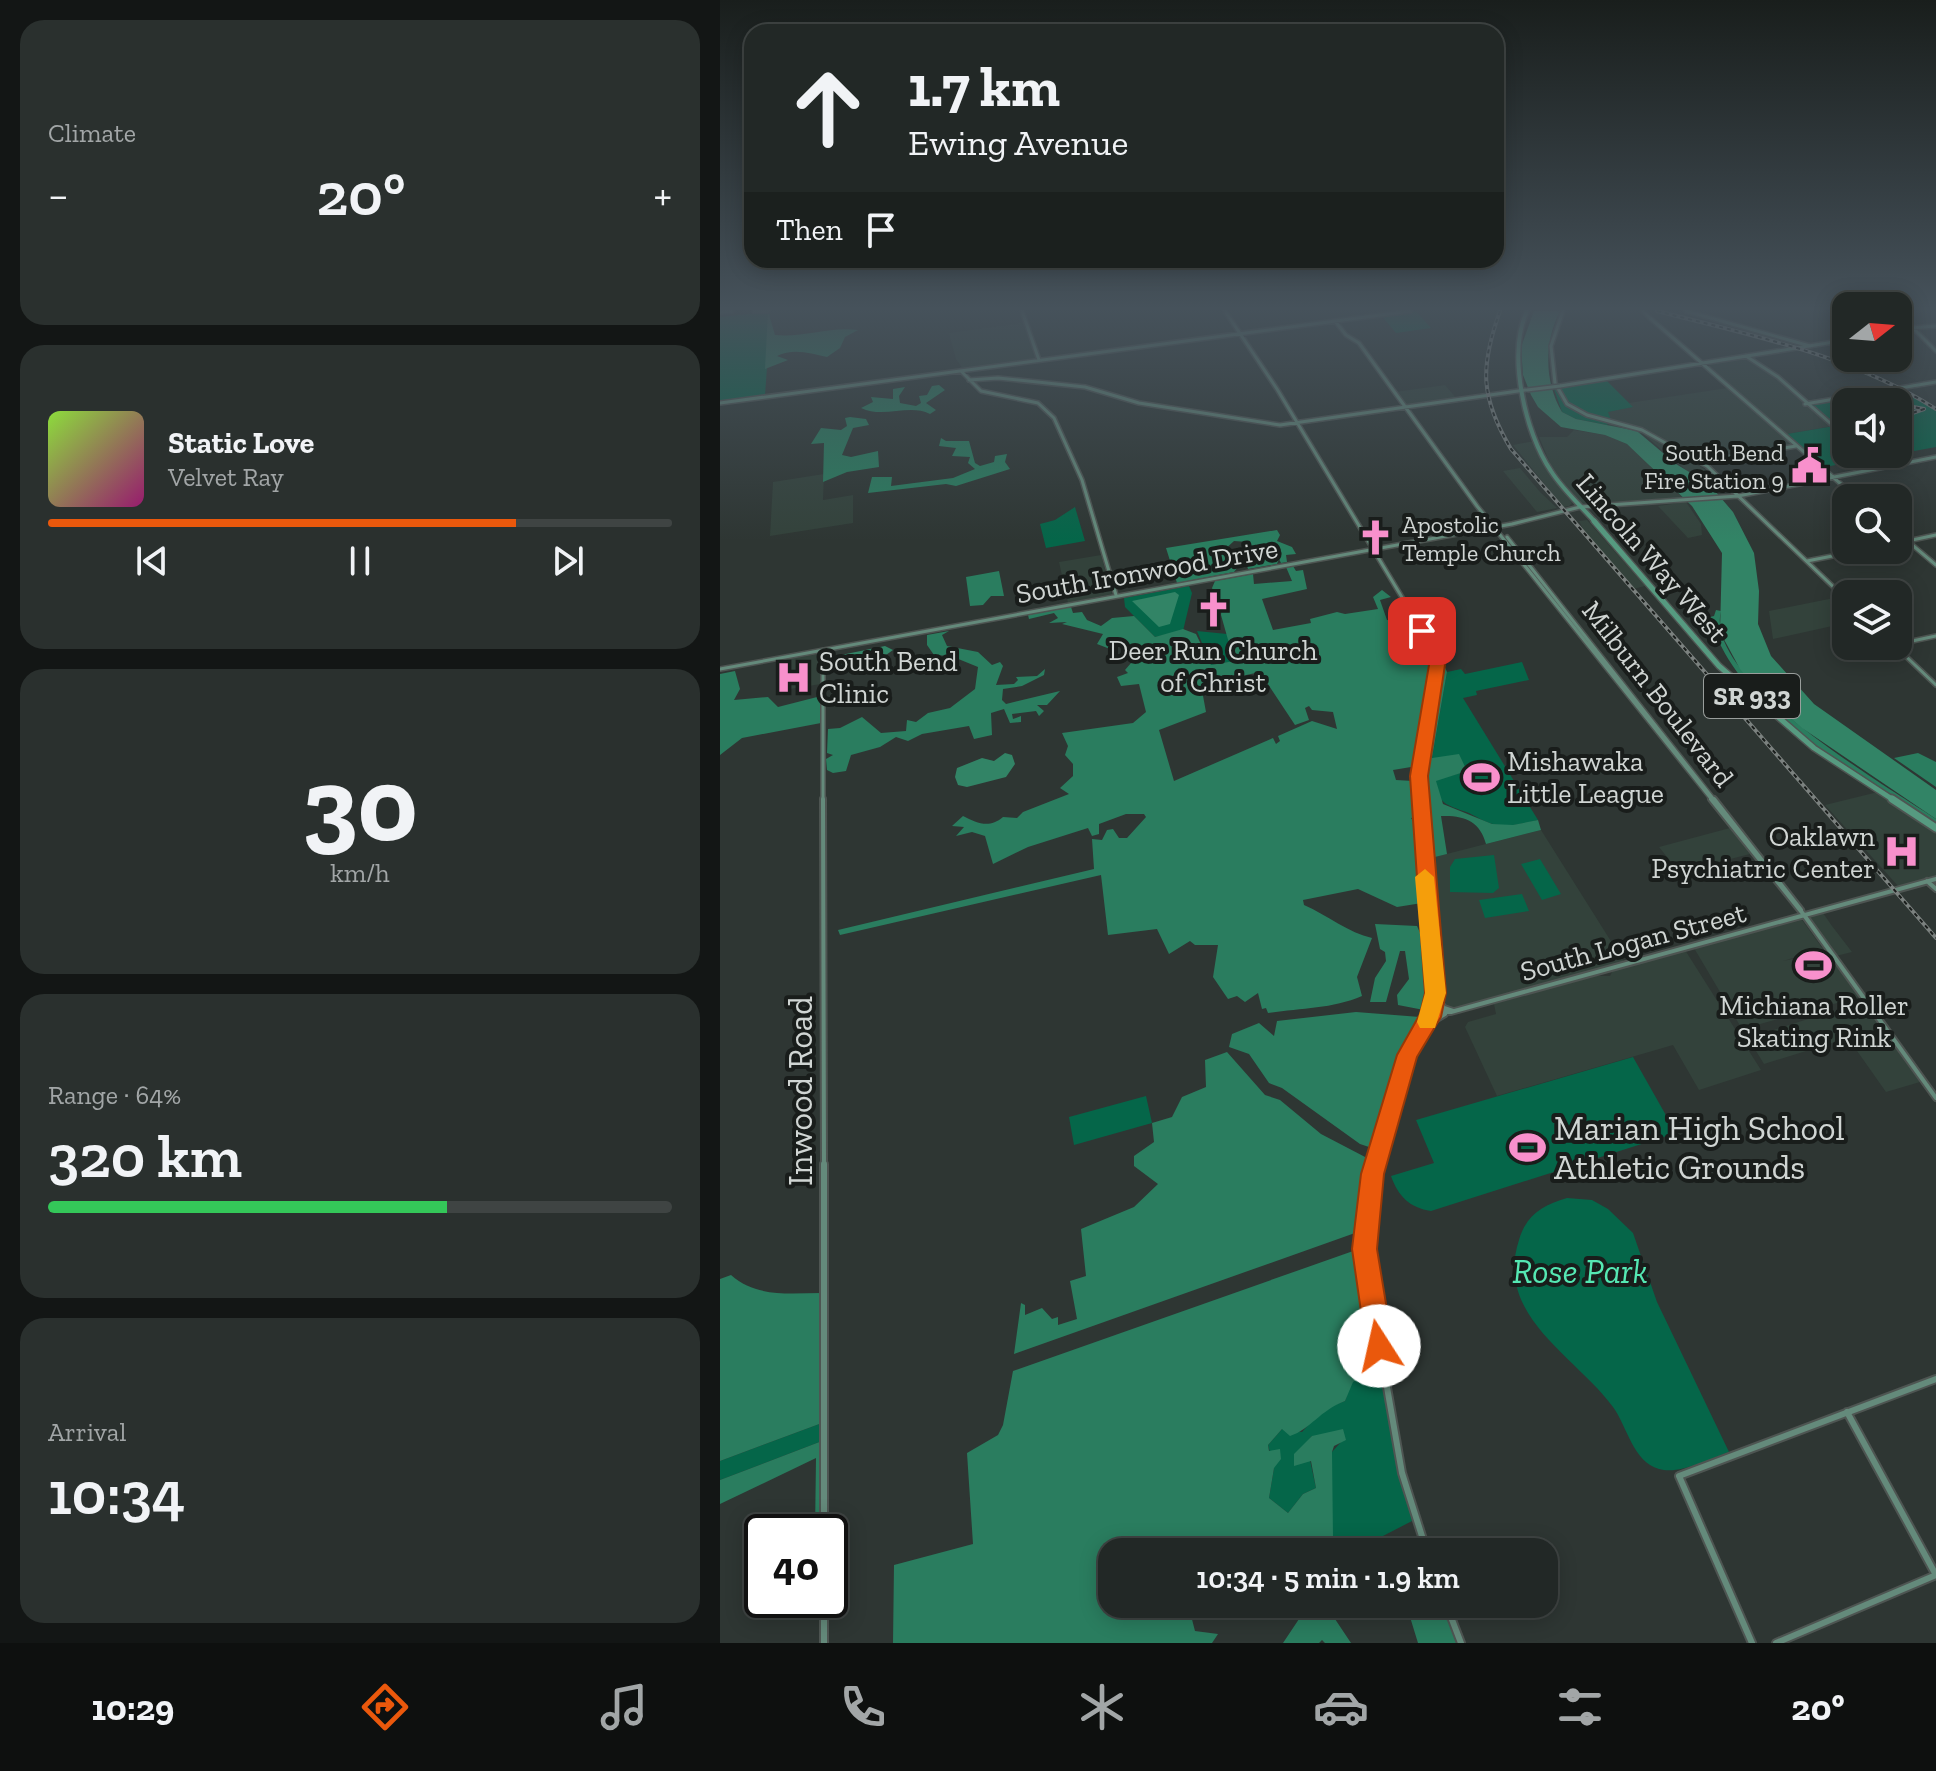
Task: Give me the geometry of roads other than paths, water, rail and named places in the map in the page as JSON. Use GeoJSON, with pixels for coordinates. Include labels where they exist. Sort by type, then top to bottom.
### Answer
{"type":"FeatureCollection","features":[{"type":"Feature","properties":{"kind":"main road","name":"Lincoln Way West"},"geometry":{"type":"LineString","coordinates":[[1524,390],[1546,462],[1580,507],[1709,655],[1808,744],[1936,828]]}},
{"type":"Feature","properties":{"kind":"street"},"geometry":{"type":"LineString","coordinates":[[720,403],[835,388]]}},
{"type":"Feature","properties":{"kind":"street"},"geometry":{"type":"LineString","coordinates":[[979,388],[988,394],[1038,403],[1053,416],[1066,451],[1081,477],[1117,596]]}},
{"type":"Feature","properties":{"kind":"street"},"geometry":{"type":"LineString","coordinates":[[1087,388],[1132,402],[1280,425],[1545,388]]}},
{"type":"Feature","properties":{"kind":"street"},"geometry":{"type":"LineString","coordinates":[[1275,388],[1433,649],[1435,676],[1419,776],[1435,998],[1432,1012],[1407,1055],[1377,1156],[1364,1249],[1402,1473],[1423,1538]]}},
{"type":"Feature","properties":{"kind":"street","name":"Milburn Boulevard"},"geometry":{"type":"LineString","coordinates":[[1390,388],[1496,529],[1804,915],[1936,1098]]}},
{"type":"Feature","properties":{"kind":"street"},"geometry":{"type":"LineString","coordinates":[[1558,388],[1567,404],[1591,417],[1642,430],[1701,462],[1832,585]]}},
{"type":"Feature","properties":{"kind":"street"},"geometry":{"type":"LineString","coordinates":[[1730,388],[1841,484]]}},
{"type":"Feature","properties":{"kind":"street"},"geometry":{"type":"LineString","coordinates":[[1789,388],[1832,426]]}},
{"type":"Feature","properties":{"kind":"street"},"geometry":{"type":"LineString","coordinates":[[1805,404],[1902,388]]}},
{"type":"Feature","properties":{"kind":"street"},"geometry":{"type":"LineString","coordinates":[[1701,462],[1796,446]]}},
{"type":"Feature","properties":{"kind":"street"},"geometry":{"type":"LineString","coordinates":[[1912,461],[1936,457]]}},
{"type":"Feature","properties":{"kind":"street"},"geometry":{"type":"LineString","coordinates":[[1738,496],[1874,468]]}},
{"type":"Feature","properties":{"kind":"street","name":"South Ironwood Drive"},"geometry":{"type":"LineString","coordinates":[[720,669],[1496,529],[1580,507],[1738,496]]}},
{"type":"Feature","properties":{"kind":"street"},"geometry":{"type":"LineString","coordinates":[[1912,540],[1936,535]]}},
{"type":"Feature","properties":{"kind":"street"},"geometry":{"type":"LineString","coordinates":[[1912,544],[1936,565]]}},
{"type":"Feature","properties":{"kind":"street"},"geometry":{"type":"LineString","coordinates":[[1807,561],[1832,556]]}},
{"type":"Feature","properties":{"kind":"street"},"geometry":{"type":"LineString","coordinates":[[1912,642],[1936,636]]}},
{"type":"Feature","properties":{"kind":"street","name":"Inwood Road"},"geometry":{"type":"LineString","coordinates":[[823,650],[824,1514]]}},
{"type":"Feature","properties":{"kind":"street"},"geometry":{"type":"LineString","coordinates":[[1912,660],[1936,685]]}},
{"type":"Feature","properties":{"kind":"street","name":"South Logan Street"},"geometry":{"type":"LineString","coordinates":[[1432,1012],[1456,1011],[1936,879]]}},
{"type":"Feature","properties":{"kind":"street"},"geometry":{"type":"LineString","coordinates":[[1927,881],[1936,889]]}},
{"type":"Feature","properties":{"kind":"street"},"geometry":{"type":"LineString","coordinates":[[1435,998],[1444,1008],[1456,1011]]}},
{"type":"Feature","properties":{"kind":"street"},"geometry":{"type":"LineString","coordinates":[[1423,1028],[1448,1013]]}},
{"type":"Feature","properties":{"kind":"street"},"geometry":{"type":"LineString","coordinates":[[1752,1643],[1679,1476],[1936,1379]]}},
{"type":"Feature","properties":{"kind":"street"},"geometry":{"type":"LineString","coordinates":[[1776,1643],[1936,1575],[1847,1412]]}},
{"type":"Feature","properties":{"kind":"street"},"geometry":{"type":"LineString","coordinates":[[824,1618],[824,1643]]}},
{"type":"Feature","properties":{"kind":"street"},"geometry":{"type":"LineString","coordinates":[[1451,1618],[1461,1643]]}},
{"type":"Feature","properties":{"kind":"railway"},"geometry":{"type":"LineString","coordinates":[[1487,388],[1493,413],[1511,449],[1936,938]]}},
{"type":"Feature","properties":{"kind":"railway"},"geometry":{"type":"LineString","coordinates":[[1898,388],[1936,409]]}},
{"type":"Feature","properties":{"kind":"railway"},"geometry":{"type":"LineString","coordinates":[[1912,407],[1924,409],[1912,413]]}},
{"type":"Feature","properties":{"kind":"place","name":"South Bend Fire Station 9"},"geometry":{"type":"Point","coordinates":[1810,466]}},
{"type":"Feature","properties":{"kind":"place","name":"Apostolic Temple Church"},"geometry":{"type":"Point","coordinates":[1376,538]}},
{"type":"Feature","properties":{"kind":"place","name":"Deer Run Church of Christ"},"geometry":{"type":"Point","coordinates":[1213,610]}},
{"type":"Feature","properties":{"kind":"place","name":"South Bend Clinic"},"geometry":{"type":"Point","coordinates":[793,677]}},
{"type":"Feature","properties":{"kind":"place","name":"Mishawaka Little League"},"geometry":{"type":"Point","coordinates":[1481,777]}},
{"type":"Feature","properties":{"kind":"place","name":"Oaklawn Psychiatric Center"},"geometry":{"type":"Point","coordinates":[1901,852]}},
{"type":"Feature","properties":{"kind":"place","name":"Michiana Roller Skating Rink"},"geometry":{"type":"Point","coordinates":[1814,965]}},
{"type":"Feature","properties":{"kind":"place","name":"Marian High School Athletic Grounds"},"geometry":{"type":"Point","coordinates":[1528,1148]}},
{"type":"Feature","properties":{"kind":"park label","name":"Rose Park"},"geometry":{"type":"Point","coordinates":[1580,1271]}}]}
